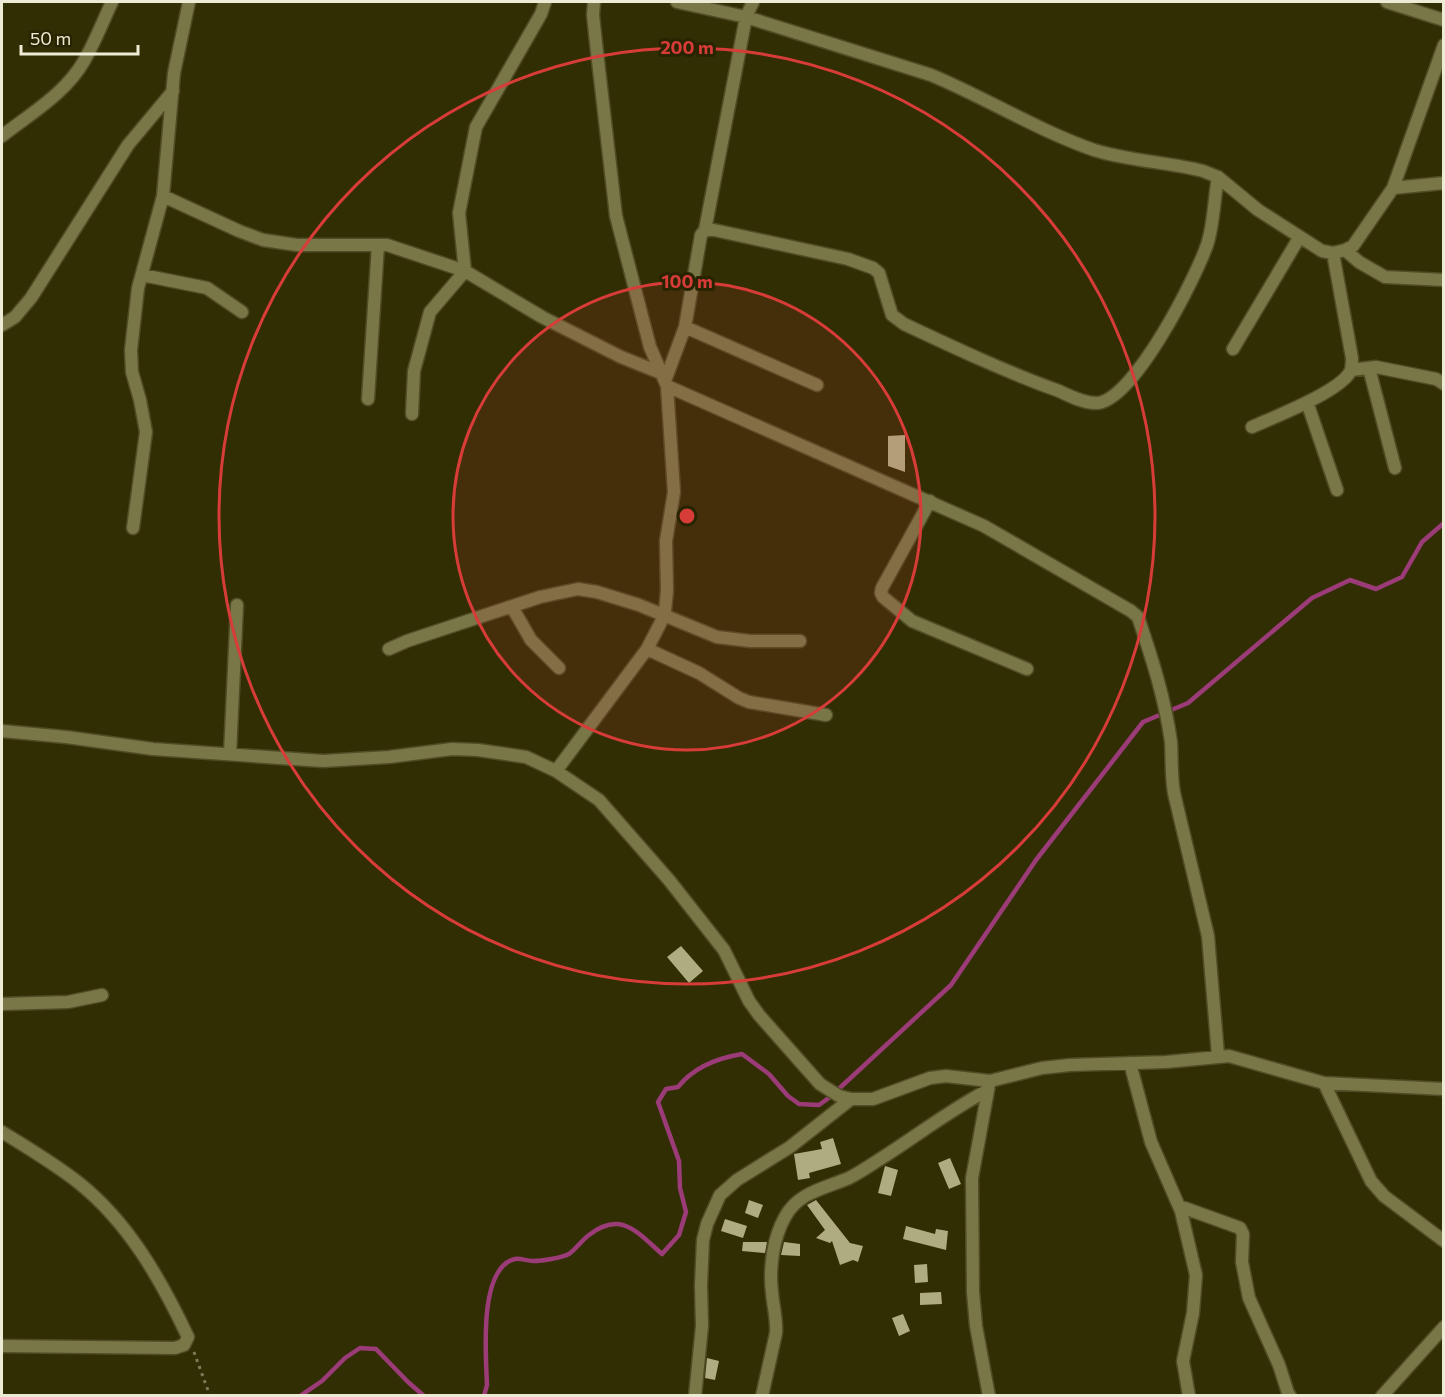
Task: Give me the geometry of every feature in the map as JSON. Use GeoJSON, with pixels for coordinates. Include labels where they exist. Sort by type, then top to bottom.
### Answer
{"type":"FeatureCollection","features":[{"type":"Feature","properties":{"kind":"street"},"geometry":{"type":"LineString","coordinates":[[2,136],[55,95],[70,80],[84,62],[112,2]]}},
{"type":"Feature","properties":{"kind":"street"},"geometry":{"type":"LineString","coordinates":[[133,528],[146,432],[132,372],[131,351],[138,288],[163,196],[174,73],[189,2]]}},
{"type":"Feature","properties":{"kind":"street"},"geometry":{"type":"LineString","coordinates":[[412,414],[414,371],[430,312],[465,271],[459,213],[476,127],[541,14],[545,2]]}},
{"type":"Feature","properties":{"kind":"street"},"geometry":{"type":"LineString","coordinates":[[556,771],[647,649],[663,616],[667,591],[666,541],[674,492],[664,380],[650,347],[616,216],[593,15],[594,2]]}},
{"type":"Feature","properties":{"kind":"street"},"geometry":{"type":"LineString","coordinates":[[677,2],[746,17],[931,75],[1017,118],[1094,150],[1117,156],[1181,165],[1218,177],[1258,210],[1322,250],[1339,252],[1384,276],[1443,280]]}},
{"type":"Feature","properties":{"kind":"street"},"geometry":{"type":"LineString","coordinates":[[664,380],[685,327],[701,235],[705,230],[746,17],[753,2]]}},
{"type":"Feature","properties":{"kind":"street"},"geometry":{"type":"LineString","coordinates":[[1387,2],[1443,20]]}},
{"type":"Feature","properties":{"kind":"street"},"geometry":{"type":"LineString","coordinates":[[1339,252],[1353,246],[1393,189],[1443,45]]}},
{"type":"Feature","properties":{"kind":"street"},"geometry":{"type":"LineString","coordinates":[[2,325],[15,317],[31,298],[128,145],[173,91]]}},
{"type":"Feature","properties":{"kind":"street"},"geometry":{"type":"LineString","coordinates":[[705,230],[848,259],[873,268],[879,273],[892,315],[904,324],[1042,385],[1086,402],[1099,403],[1119,391],[1144,363],[1176,309],[1207,244],[1218,177]]}},
{"type":"Feature","properties":{"kind":"street"},"geometry":{"type":"LineString","coordinates":[[1393,189],[1443,183]]}},
{"type":"Feature","properties":{"kind":"street"},"geometry":{"type":"LineString","coordinates":[[163,196],[263,240],[297,245],[387,245],[465,271],[542,317],[664,380],[838,463],[984,526],[1131,611],[1138,617],[1160,682],[1171,743],[1171,777],[1174,793],[1205,919],[1218,1055]]}},
{"type":"Feature","properties":{"kind":"street"},"geometry":{"type":"LineString","coordinates":[[1233,349],[1299,237]]}},
{"type":"Feature","properties":{"kind":"street"},"geometry":{"type":"LineString","coordinates":[[369,399],[378,245]]}},
{"type":"Feature","properties":{"kind":"street"},"geometry":{"type":"LineString","coordinates":[[1252,427],[1307,402],[1343,381],[1351,370],[1352,358],[1339,252]]}},
{"type":"Feature","properties":{"kind":"street"},"geometry":{"type":"LineString","coordinates":[[142,275],[207,288],[242,312]]}},
{"type":"Feature","properties":{"kind":"street"},"geometry":{"type":"LineString","coordinates":[[685,327],[817,385]]}},
{"type":"Feature","properties":{"kind":"street"},"geometry":{"type":"LineString","coordinates":[[1351,370],[1376,367],[1436,379],[1443,384]]}},
{"type":"Feature","properties":{"kind":"street"},"geometry":{"type":"LineString","coordinates":[[1369,368],[1395,468]]}},
{"type":"Feature","properties":{"kind":"street"},"geometry":{"type":"LineString","coordinates":[[1307,402],[1337,490]]}},
{"type":"Feature","properties":{"kind":"street"},"geometry":{"type":"LineString","coordinates":[[930,501],[882,588],[883,597],[912,621],[1027,669]]}},
{"type":"Feature","properties":{"kind":"street"},"geometry":{"type":"LineString","coordinates":[[389,649],[540,597],[578,589],[597,592],[639,605],[717,637],[750,641],[800,641]]}},
{"type":"Feature","properties":{"kind":"street"},"geometry":{"type":"LineString","coordinates":[[230,754],[237,605]]}},
{"type":"Feature","properties":{"kind":"street"},"geometry":{"type":"LineString","coordinates":[[512,607],[531,640],[559,668]]}},
{"type":"Feature","properties":{"kind":"street"},"geometry":{"type":"LineString","coordinates":[[647,649],[699,673],[749,702],[826,715]]}},
{"type":"Feature","properties":{"kind":"street"},"geometry":{"type":"LineString","coordinates":[[2,731],[153,749],[323,761],[389,757],[452,749],[478,750],[526,758],[556,771],[599,800],[663,873],[724,950],[749,1001],[759,1015],[820,1084],[839,1096],[851,1099],[873,1099],[930,1078],[946,1076],[989,1085]]}},
{"type":"Feature","properties":{"kind":"street"},"geometry":{"type":"LineString","coordinates":[[2,1004],[68,1002],[102,995]]}},
{"type":"Feature","properties":{"kind":"street"},"geometry":{"type":"LineString","coordinates":[[762,1395],[777,1324],[772,1291],[772,1266],[778,1233],[785,1216],[794,1205],[813,1190],[850,1178],[899,1148],[989,1085],[1042,1068],[1166,1062],[1218,1055],[1229,1056],[1324,1083],[1443,1089]]}},
{"type":"Feature","properties":{"kind":"street"},"geometry":{"type":"LineString","coordinates":[[1130,1063],[1151,1142],[1179,1206],[1196,1275],[1193,1313],[1184,1361],[1189,1395]]}},
{"type":"Feature","properties":{"kind":"street"},"geometry":{"type":"LineString","coordinates":[[1324,1083],[1371,1181],[1384,1196],[1443,1241]]}},
{"type":"Feature","properties":{"kind":"street"},"geometry":{"type":"LineString","coordinates":[[989,1085],[975,1156],[972,1189],[973,1292],[976,1326],[989,1395]]}},
{"type":"Feature","properties":{"kind":"street"},"geometry":{"type":"LineString","coordinates":[[695,1395],[702,1326],[700,1285],[703,1240],[707,1224],[720,1195],[737,1180],[790,1147],[851,1099]]}},
{"type":"Feature","properties":{"kind":"street"},"geometry":{"type":"LineString","coordinates":[[2,1132],[80,1184],[117,1221],[166,1291],[188,1337],[184,1345],[176,1348],[2,1346]]}},
{"type":"Feature","properties":{"kind":"street"},"geometry":{"type":"LineString","coordinates":[[1179,1206],[1240,1228],[1243,1234],[1242,1262],[1249,1298],[1279,1365],[1287,1393],[1290,1395]]}},
{"type":"Feature","properties":{"kind":"street"},"geometry":{"type":"LineString","coordinates":[[1382,1395],[1443,1328]]}},
{"type":"Feature","properties":{"kind":"path"},"geometry":{"type":"LineString","coordinates":[[188,1337],[210,1395]]}},
{"type":"Feature","properties":{"kind":"building"},"geometry":{"type":"Polygon","coordinates":[[[905,435],[905,472],[888,466],[888,436],[905,435]]]}},
{"type":"Feature","properties":{"kind":"building"},"geometry":{"type":"Polygon","coordinates":[[[681,946],[703,971],[689,983],[667,957],[681,946]]]}},
{"type":"Feature","properties":{"kind":"building"},"geometry":{"type":"Polygon","coordinates":[[[833,1138],[841,1164],[809,1173],[810,1178],[798,1180],[794,1154],[822,1149],[820,1142],[833,1138]]]}},
{"type":"Feature","properties":{"kind":"building"},"geometry":{"type":"Polygon","coordinates":[[[950,1158],[961,1184],[949,1189],[938,1163],[950,1158]]]}},
{"type":"Feature","properties":{"kind":"building"},"geometry":{"type":"Polygon","coordinates":[[[885,1166],[898,1170],[891,1196],[878,1193],[885,1166]]]}},
{"type":"Feature","properties":{"kind":"building"},"geometry":{"type":"Polygon","coordinates":[[[749,1200],[763,1205],[758,1218],[745,1213],[749,1200]]]}},
{"type":"Feature","properties":{"kind":"building"},"geometry":{"type":"Polygon","coordinates":[[[816,1200],[850,1243],[863,1246],[858,1262],[853,1260],[840,1265],[832,1241],[830,1243],[816,1238],[825,1230],[807,1205],[816,1200]]]}},
{"type":"Feature","properties":{"kind":"building"},"geometry":{"type":"Polygon","coordinates":[[[725,1219],[747,1226],[743,1238],[721,1231],[725,1219]]]}},
{"type":"Feature","properties":{"kind":"building"},"geometry":{"type":"Polygon","coordinates":[[[906,1226],[935,1234],[936,1229],[948,1231],[946,1250],[903,1239],[906,1226]]]}},
{"type":"Feature","properties":{"kind":"building"},"geometry":{"type":"Polygon","coordinates":[[[743,1242],[767,1242],[765,1253],[742,1251],[743,1242]]]}},
{"type":"Feature","properties":{"kind":"building"},"geometry":{"type":"Polygon","coordinates":[[[784,1242],[800,1244],[800,1256],[781,1255],[784,1242]]]}},
{"type":"Feature","properties":{"kind":"building"},"geometry":{"type":"Polygon","coordinates":[[[927,1264],[928,1282],[915,1283],[914,1265],[927,1264]]]}},
{"type":"Feature","properties":{"kind":"building"},"geometry":{"type":"Polygon","coordinates":[[[941,1292],[942,1304],[920,1305],[920,1293],[941,1292]]]}},
{"type":"Feature","properties":{"kind":"building"},"geometry":{"type":"Polygon","coordinates":[[[903,1314],[910,1331],[899,1336],[892,1318],[903,1314]]]}},
{"type":"Feature","properties":{"kind":"building"},"geometry":{"type":"Polygon","coordinates":[[[707,1358],[719,1361],[715,1380],[705,1378],[707,1358]]]}},
{"type":"Feature","properties":{"kind":"waterway"},"geometry":{"type":"LineString","coordinates":[[484,1396],[487,1385],[487,1314],[495,1278],[503,1266],[515,1259],[537,1261],[569,1254],[589,1235],[610,1224],[628,1227],[645,1238],[662,1254],[679,1235],[686,1212],[680,1188],[679,1161],[658,1102],[666,1089],[678,1087],[691,1074],[707,1065],[742,1054],[769,1074],[788,1096],[799,1104],[819,1105],[830,1097],[951,985],[1036,860],[1143,722],[1188,703],[1312,598],[1350,580],[1376,589],[1402,577],[1422,542],[1444,523]]}},
{"type":"Feature","properties":{"kind":"waterway"},"geometry":{"type":"LineString","coordinates":[[300,1396],[322,1381],[345,1358],[360,1348],[376,1349],[424,1396]]}}]}
